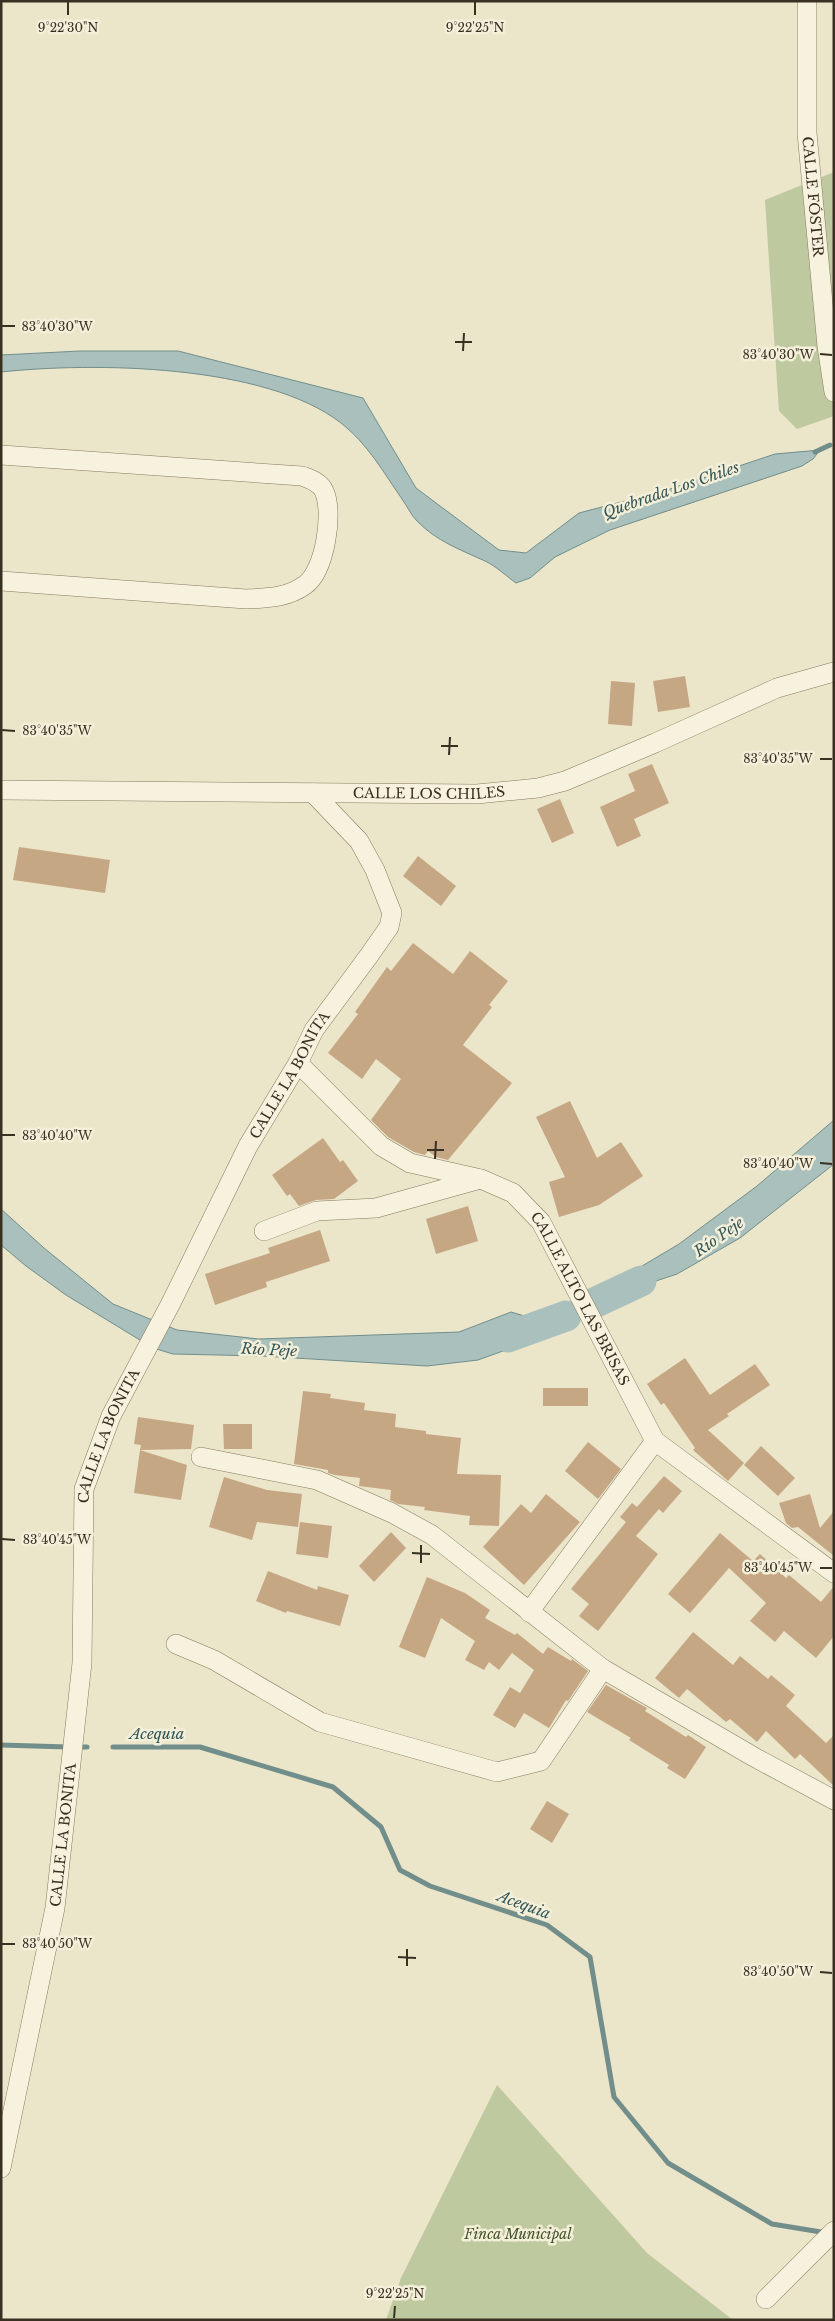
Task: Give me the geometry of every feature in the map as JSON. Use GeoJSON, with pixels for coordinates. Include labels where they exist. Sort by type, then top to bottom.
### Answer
{"type":"FeatureCollection","features":[{"type":"Feature","properties":{"kind":"street","name":"CALLE FÓSTER"},"geometry":{"type":"LineString","coordinates":[[807,1],[807,133],[827,346],[834,392]]}},
{"type":"Feature","properties":{"kind":"street"},"geometry":{"type":"LineString","coordinates":[[1,455],[302,476],[314,480],[324,490],[328,511],[326,537],[316,571],[307,584],[290,594],[271,598],[246,598],[1,581]]}},
{"type":"Feature","properties":{"kind":"street","name":"CALLE LOS CHILES"},"geometry":{"type":"LineString","coordinates":[[1,790],[477,794],[538,788],[591,771],[777,688],[834,672]]}},
{"type":"Feature","properties":{"kind":"street","name":"CALLE LA BONITA"},"geometry":{"type":"LineString","coordinates":[[1,2168],[55,1908],[82,1664],[84,1488],[111,1416],[171,1303],[248,1146],[298,1063],[314,1030],[368,958],[388,927],[392,913],[375,870],[359,841],[314,793]]}},
{"type":"Feature","properties":{"kind":"street","name":"CALLE ALTO LAS BRISAS"},"geometry":{"type":"LineString","coordinates":[[298,1063],[381,1146],[410,1163],[481,1179],[513,1193],[541,1222],[655,1441],[834,1573]]}},
{"type":"Feature","properties":{"kind":"street"},"geometry":{"type":"LineString","coordinates":[[264,1231],[317,1211],[376,1208],[481,1179]]}},
{"type":"Feature","properties":{"kind":"street"},"geometry":{"type":"LineString","coordinates":[[529,1612],[655,1441]]}},
{"type":"Feature","properties":{"kind":"street"},"geometry":{"type":"LineString","coordinates":[[201,1457],[317,1480],[392,1513],[432,1535],[603,1669],[754,1757],[834,1800]]}},
{"type":"Feature","properties":{"kind":"street"},"geometry":{"type":"LineString","coordinates":[[176,1644],[214,1660],[320,1722],[496,1772],[541,1761],[603,1669]]}},
{"type":"Feature","properties":{"kind":"street"},"geometry":{"type":"LineString","coordinates":[[766,2298],[834,2231]]}},
{"type":"Feature","properties":{"kind":"green space"},"geometry":{"type":"Polygon","coordinates":[[[834,172],[834,416],[797,429],[779,411],[765,200],[834,172]]]}},
{"type":"Feature","properties":{"kind":"green space","name":"Finca Municipal"},"geometry":{"type":"Polygon","coordinates":[[[497,2085],[647,2253],[733,2320],[386,2320],[401,2278],[497,2085]]]}},
{"type":"Feature","properties":{"kind":"water"},"geometry":{"type":"Polygon","coordinates":[[[80,351],[178,351],[363,398],[416,488],[499,550],[526,553],[579,513],[667,490],[775,454],[820,450],[813,459],[802,466],[610,530],[555,557],[530,578],[516,583],[489,563],[449,544],[424,528],[413,516],[382,469],[359,440],[341,423],[308,403],[269,389],[225,378],[177,372],[83,367],[1,372],[1,355],[80,351]]]}},
{"type":"Feature","properties":{"kind":"water"},"geometry":{"type":"Polygon","coordinates":[[[834,1120],[834,1164],[740,1238],[677,1274],[602,1299],[627,1275],[679,1244],[757,1186],[834,1120]]]}},
{"type":"Feature","properties":{"kind":"water"},"geometry":{"type":"Polygon","coordinates":[[[1,1209],[44,1248],[113,1304],[177,1330],[259,1339],[459,1332],[511,1312],[548,1323],[542,1337],[478,1360],[427,1366],[262,1356],[173,1354],[153,1348],[66,1295],[1,1245],[1,1209]]]}},
{"type":"Feature","properties":{"kind":"building"},"geometry":{"type":"Polygon","coordinates":[[[685,676],[690,707],[658,712],[653,681],[685,676]]]}},
{"type":"Feature","properties":{"kind":"building"},"geometry":{"type":"Polygon","coordinates":[[[611,681],[635,683],[632,726],[608,724],[611,681]]]}},
{"type":"Feature","properties":{"kind":"building"},"geometry":{"type":"Polygon","coordinates":[[[652,764],[669,803],[634,819],[641,836],[617,847],[600,807],[635,791],[628,774],[652,764]]]}},
{"type":"Feature","properties":{"kind":"building"},"geometry":{"type":"Polygon","coordinates":[[[560,799],[574,833],[552,843],[537,809],[560,799]]]}},
{"type":"Feature","properties":{"kind":"building"},"geometry":{"type":"Polygon","coordinates":[[[19,847],[110,860],[105,893],[13,880],[19,847]]]}},
{"type":"Feature","properties":{"kind":"building"},"geometry":{"type":"Polygon","coordinates":[[[418,856],[456,886],[441,906],[403,876],[418,856]]]}},
{"type":"Feature","properties":{"kind":"building"},"geometry":{"type":"Polygon","coordinates":[[[413,943],[453,974],[470,951],[508,981],[489,1005],[492,1007],[463,1045],[512,1083],[448,1160],[436,1157],[428,1151],[425,1155],[414,1152],[388,1137],[371,1120],[401,1079],[376,1059],[362,1079],[328,1053],[358,1014],[355,1012],[387,967],[391,971],[413,943]]]}},
{"type":"Feature","properties":{"kind":"building"},"geometry":{"type":"Polygon","coordinates":[[[570,1101],[597,1158],[621,1142],[643,1176],[599,1205],[559,1217],[549,1182],[565,1177],[536,1117],[570,1101]]]}},
{"type":"Feature","properties":{"kind":"building"},"geometry":{"type":"Polygon","coordinates":[[[323,1138],[340,1162],[343,1160],[358,1181],[334,1199],[316,1200],[299,1206],[290,1194],[287,1196],[272,1175],[323,1138]]]}},
{"type":"Feature","properties":{"kind":"building"},"geometry":{"type":"Polygon","coordinates":[[[468,1206],[478,1241],[436,1254],[426,1219],[468,1206]]]}},
{"type":"Feature","properties":{"kind":"building"},"geometry":{"type":"Polygon","coordinates":[[[320,1230],[330,1261],[266,1282],[267,1287],[215,1305],[205,1274],[270,1253],[268,1248],[320,1230]]]}},
{"type":"Feature","properties":{"kind":"building"},"geometry":{"type":"Polygon","coordinates":[[[685,1358],[710,1395],[755,1364],[770,1385],[727,1414],[729,1416],[708,1430],[744,1463],[728,1481],[693,1450],[695,1448],[664,1403],[661,1405],[647,1384],[685,1358]]]}},
{"type":"Feature","properties":{"kind":"building"},"geometry":{"type":"Polygon","coordinates":[[[543,1388],[588,1388],[588,1406],[543,1406],[543,1388]]]}},
{"type":"Feature","properties":{"kind":"building"},"geometry":{"type":"Polygon","coordinates":[[[303,1391],[331,1394],[330,1398],[365,1403],[364,1410],[396,1414],[395,1427],[426,1431],[426,1434],[461,1438],[457,1474],[501,1475],[499,1526],[469,1525],[470,1516],[424,1510],[425,1507],[398,1504],[390,1500],[391,1490],[359,1486],[360,1478],[335,1475],[328,1473],[328,1470],[294,1464],[303,1391]]]}},
{"type":"Feature","properties":{"kind":"building"},"geometry":{"type":"Polygon","coordinates":[[[138,1417],[194,1425],[191,1449],[140,1450],[141,1445],[134,1444],[138,1417]]]}},
{"type":"Feature","properties":{"kind":"building"},"geometry":{"type":"Polygon","coordinates":[[[223,1424],[252,1424],[252,1449],[224,1449],[223,1424]]]}},
{"type":"Feature","properties":{"kind":"building"},"geometry":{"type":"Polygon","coordinates":[[[588,1442],[621,1469],[598,1499],[565,1471],[588,1442]]]}},
{"type":"Feature","properties":{"kind":"building"},"geometry":{"type":"Polygon","coordinates":[[[761,1446],[795,1478],[778,1496],[744,1465],[761,1446]]]}},
{"type":"Feature","properties":{"kind":"building"},"geometry":{"type":"Polygon","coordinates":[[[140,1450],[187,1465],[181,1500],[134,1493],[140,1450]]]}},
{"type":"Feature","properties":{"kind":"building"},"geometry":{"type":"Polygon","coordinates":[[[664,1476],[682,1491],[663,1513],[659,1509],[636,1536],[658,1554],[598,1631],[579,1616],[589,1604],[571,1589],[626,1522],[620,1517],[632,1503],[637,1507],[664,1476]]]}},
{"type":"Feature","properties":{"kind":"building"},"geometry":{"type":"Polygon","coordinates":[[[224,1477],[267,1490],[302,1494],[298,1527],[257,1522],[252,1540],[209,1527],[224,1477]]]}},
{"type":"Feature","properties":{"kind":"building"},"geometry":{"type":"Polygon","coordinates":[[[546,1494],[580,1522],[524,1585],[483,1547],[521,1504],[531,1513],[546,1494]]]}},
{"type":"Feature","properties":{"kind":"building"},"geometry":{"type":"Polygon","coordinates":[[[810,1494],[820,1528],[834,1511],[834,1556],[798,1527],[792,1528],[786,1523],[779,1503],[810,1494]]]}},
{"type":"Feature","properties":{"kind":"building"},"geometry":{"type":"Polygon","coordinates":[[[300,1522],[332,1526],[328,1558],[296,1554],[300,1522]]]}},
{"type":"Feature","properties":{"kind":"building"},"geometry":{"type":"Polygon","coordinates":[[[391,1532],[406,1548],[374,1582],[359,1566],[391,1532]]]}},
{"type":"Feature","properties":{"kind":"building"},"geometry":{"type":"Polygon","coordinates":[[[720,1533],[753,1561],[760,1554],[786,1578],[789,1575],[821,1602],[834,1586],[834,1636],[816,1658],[784,1631],[775,1642],[750,1621],[766,1603],[729,1568],[690,1613],[668,1594],[720,1533]]]}},
{"type":"Feature","properties":{"kind":"building"},"geometry":{"type":"Polygon","coordinates":[[[268,1571],[317,1590],[318,1586],[349,1595],[340,1626],[287,1611],[286,1613],[256,1601],[268,1571]]]}},
{"type":"Feature","properties":{"kind":"building"},"geometry":{"type":"Polygon","coordinates":[[[427,1577],[465,1593],[490,1610],[485,1618],[515,1635],[517,1633],[543,1654],[548,1647],[571,1661],[572,1659],[588,1671],[568,1701],[566,1700],[549,1728],[524,1713],[515,1728],[493,1715],[510,1687],[520,1693],[534,1670],[512,1653],[499,1670],[489,1662],[484,1670],[465,1660],[475,1641],[441,1618],[425,1658],[399,1647],[427,1577]]]}},
{"type":"Feature","properties":{"kind":"building"},"geometry":{"type":"Polygon","coordinates":[[[693,1632],[733,1665],[740,1656],[768,1679],[771,1675],[795,1695],[786,1706],[826,1743],[834,1735],[834,1786],[800,1754],[795,1759],[766,1731],[757,1742],[730,1719],[726,1722],[687,1689],[679,1698],[655,1678],[693,1632]]]}},
{"type":"Feature","properties":{"kind":"building"},"geometry":{"type":"Polygon","coordinates":[[[606,1685],[647,1708],[645,1711],[686,1737],[688,1735],[706,1747],[685,1779],[667,1768],[669,1765],[629,1740],[631,1738],[587,1712],[606,1685]]]}},
{"type":"Feature","properties":{"kind":"building"},"geometry":{"type":"Polygon","coordinates":[[[547,1801],[569,1814],[552,1843],[530,1829],[547,1801]]]}},
{"type":"Feature","properties":{"kind":"waterway","name":"Quebrada Los Chiles"},"geometry":{"type":"LineString","coordinates":[[815,452],[830,445]]}},
{"type":"Feature","properties":{"kind":"waterway","name":"Río Peje"},"geometry":{"type":"LineString","coordinates":[[592,1304],[641,1281]]}},
{"type":"Feature","properties":{"kind":"waterway","name":"Río Peje"},"geometry":{"type":"LineString","coordinates":[[508,1337],[566,1316]]}},
{"type":"Feature","properties":{"kind":"waterway","name":"Acequia"},"geometry":{"type":"LineString","coordinates":[[1,1745],[68,1747]]}},
{"type":"Feature","properties":{"kind":"waterway","name":"Acequia"},"geometry":{"type":"LineString","coordinates":[[77,1747],[87,1747]]}},
{"type":"Feature","properties":{"kind":"waterway","name":"Acequia"},"geometry":{"type":"LineString","coordinates":[[113,1747],[200,1747],[333,1787],[381,1827],[400,1870],[430,1886],[547,1925],[590,1957],[614,2097],[668,2163],[772,2224],[821,2232],[826,2230]]}}]}
